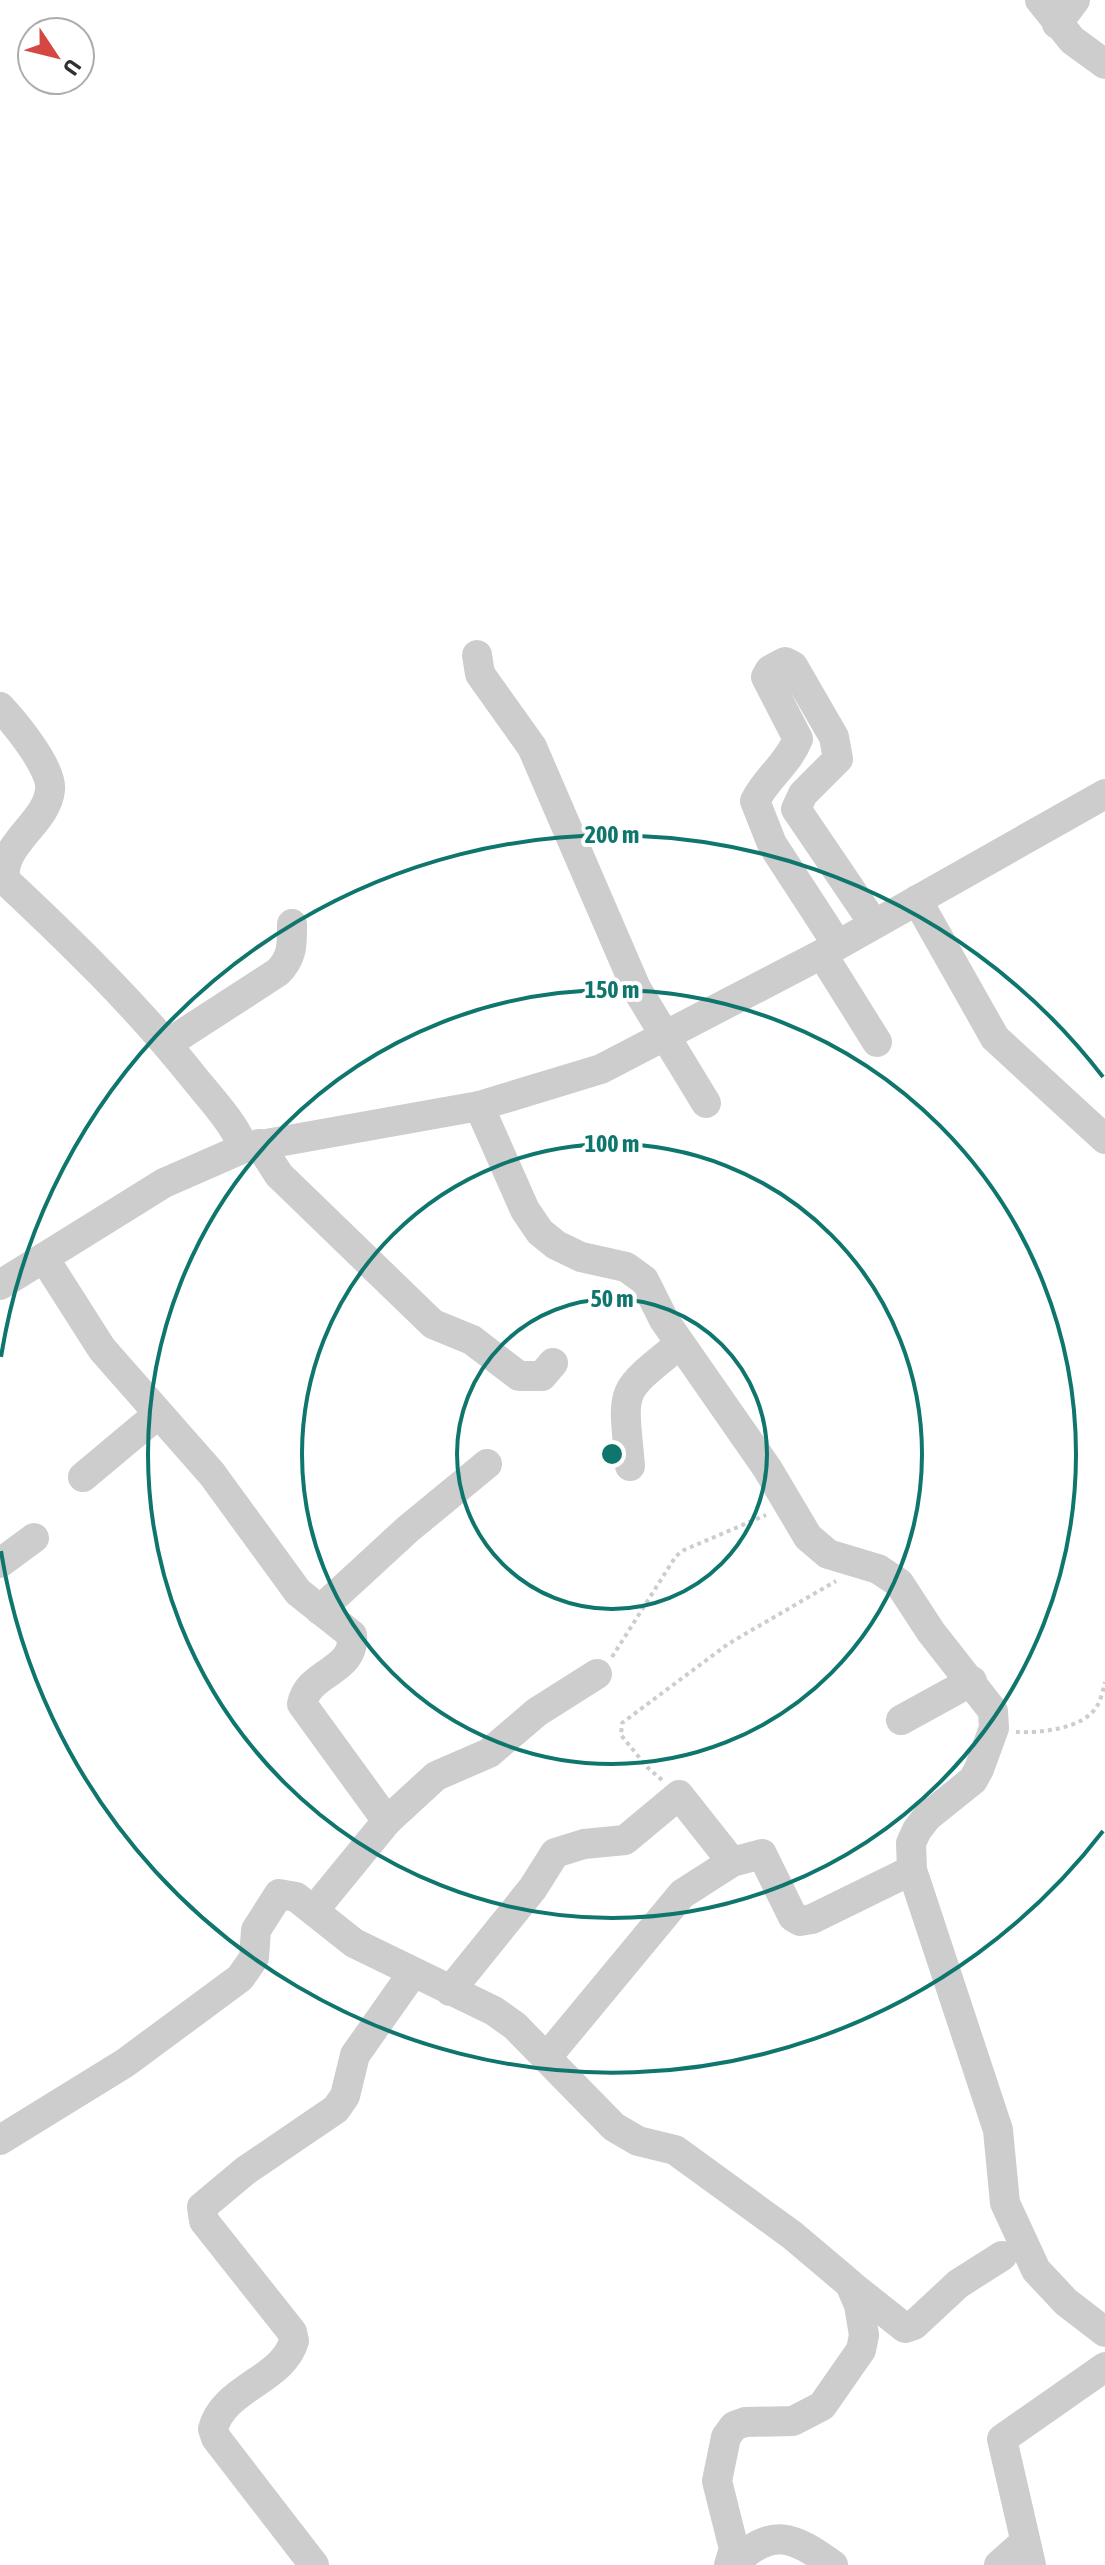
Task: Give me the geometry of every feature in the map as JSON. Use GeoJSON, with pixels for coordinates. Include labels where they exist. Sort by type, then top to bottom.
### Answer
{"type":"FeatureCollection","features":[{"type":"Feature","properties":{"kind":"street"},"geometry":{"type":"LineString","coordinates":[[1075,0],[1048,12],[1105,64]]}},
{"type":"Feature","properties":{"kind":"street"},"geometry":{"type":"LineString","coordinates":[[477,655],[480,674],[532,747],[636,988],[706,1103]]}},
{"type":"Feature","properties":{"kind":"street"},"geometry":{"type":"LineString","coordinates":[[874,924],[796,809],[803,794],[838,759],[834,737],[793,666],[785,662],[770,670],[766,677],[798,739],[790,759],[767,779],[755,801],[772,844],[877,1042]]}},
{"type":"Feature","properties":{"kind":"street"},"geometry":{"type":"LineString","coordinates":[[0,707],[47,771],[51,791],[46,803],[7,854],[3,873],[5,880],[81,952],[167,1044],[232,1125],[279,1175],[433,1324],[472,1340],[519,1376],[542,1376],[553,1363]]}},
{"type":"Feature","properties":{"kind":"street"},"geometry":{"type":"LineString","coordinates":[[794,732],[821,716]]}},
{"type":"Feature","properties":{"kind":"street"},"geometry":{"type":"LineString","coordinates":[[0,1285],[184,1172],[252,1146],[479,1106],[601,1069],[1101,805]]}},
{"type":"Feature","properties":{"kind":"street"},"geometry":{"type":"LineString","coordinates":[[917,900],[995,1038],[1105,1139]]}},
{"type":"Feature","properties":{"kind":"street"},"geometry":{"type":"LineString","coordinates":[[167,1044],[288,963],[292,950],[292,924]]}},
{"type":"Feature","properties":{"kind":"street"},"geometry":{"type":"LineString","coordinates":[[479,1106],[525,1210],[540,1232],[556,1245],[581,1257],[637,1272],[680,1344],[818,1548],[889,1575],[899,1583],[931,1632],[993,1711],[994,1728],[973,1780],[927,1817],[917,1830],[911,1843],[912,1870],[998,2130],[1005,2203],[1036,2270],[1066,2302],[1105,2332]]}},
{"type":"Feature","properties":{"kind":"street"},"geometry":{"type":"LineString","coordinates":[[44,1258],[102,1349],[212,1474],[298,1592],[352,1635],[352,1652],[346,1660],[307,1690],[304,1712],[387,1821]]}},
{"type":"Feature","properties":{"kind":"street"},"geometry":{"type":"LineString","coordinates":[[630,1466],[624,1402],[628,1390],[635,1380],[680,1344]]}},
{"type":"Feature","properties":{"kind":"street"},"geometry":{"type":"LineString","coordinates":[[83,1477],[157,1415]]}},
{"type":"Feature","properties":{"kind":"street"},"geometry":{"type":"LineString","coordinates":[[320,1610],[487,1464]]}},
{"type":"Feature","properties":{"kind":"street"},"geometry":{"type":"LineString","coordinates":[[0,1563],[34,1538]]}},
{"type":"Feature","properties":{"kind":"street"},"geometry":{"type":"LineString","coordinates":[[315,1909],[387,1821],[436,1776],[489,1753],[537,1712],[597,1674]]}},
{"type":"Feature","properties":{"kind":"street"},"geometry":{"type":"LineString","coordinates":[[901,1720],[972,1681]]}},
{"type":"Feature","properties":{"kind":"street"},"geometry":{"type":"LineString","coordinates":[[450,1991],[533,1888],[555,1853],[584,1844],[625,1840],[679,1795],[732,1862]]}},
{"type":"Feature","properties":{"kind":"street"},"geometry":{"type":"LineString","coordinates":[[547,2057],[682,1894],[732,1862],[762,1854],[793,1917],[800,1921],[812,1919],[912,1870]]}},
{"type":"Feature","properties":{"kind":"street"},"geometry":{"type":"LineString","coordinates":[[0,2140],[125,2063],[240,1978],[254,1958],[256,1930],[279,1894],[296,1897],[315,1909],[354,1943],[506,2019],[625,2136],[675,2150],[792,2235],[905,2328],[914,2325],[970,2274],[1002,2256]]}},
{"type":"Feature","properties":{"kind":"street"},"geometry":{"type":"LineString","coordinates":[[314,2565],[216,2438],[213,2429],[222,2408],[286,2356],[294,2341],[292,2332],[204,2221],[202,2207],[245,2171],[336,2109],[345,2096],[355,2055],[412,1974]]}},
{"type":"Feature","properties":{"kind":"street"},"geometry":{"type":"LineString","coordinates":[[731,2565],[734,2549],[717,2481],[726,2437],[734,2426],[745,2422],[793,2421],[822,2406],[861,2350],[862,2321],[850,2284]]}},
{"type":"Feature","properties":{"kind":"street"},"geometry":{"type":"LineString","coordinates":[[999,2565],[1028,2554],[1002,2439],[1105,2367]]}},
{"type":"Feature","properties":{"kind":"street"},"geometry":{"type":"LineString","coordinates":[[731,2565],[748,2549],[784,2537],[804,2544],[833,2565]]}},
{"type":"Feature","properties":{"kind":"path"},"geometry":{"type":"LineString","coordinates":[[597,1674],[676,1556],[790,1505]]}},
{"type":"Feature","properties":{"kind":"path"},"geometry":{"type":"LineString","coordinates":[[679,1795],[647,1767],[621,1735],[622,1723],[728,1644],[864,1565]]}},
{"type":"Feature","properties":{"kind":"path"},"geometry":{"type":"LineString","coordinates":[[994,1728],[1033,1732],[1087,1718],[1098,1706],[1105,1682]]}}]}
